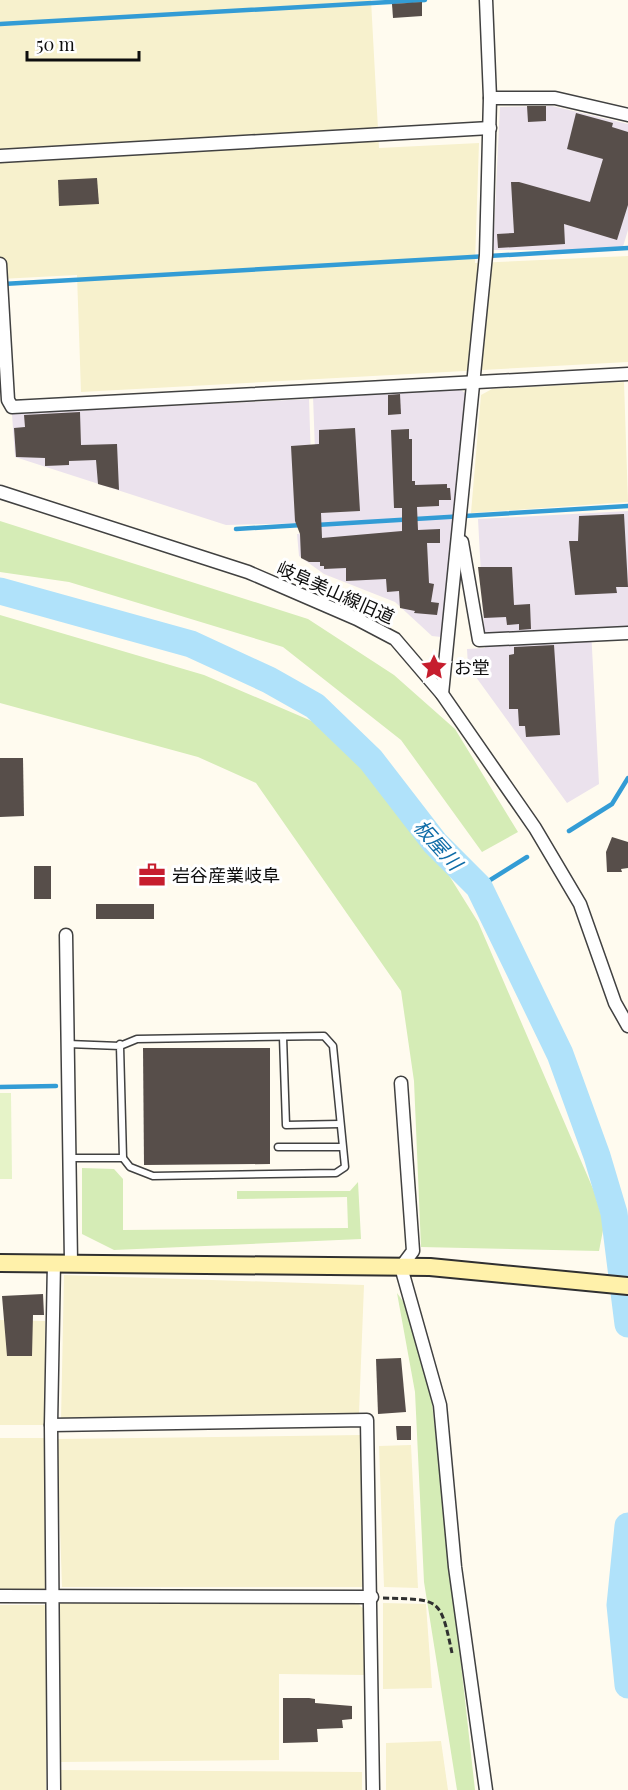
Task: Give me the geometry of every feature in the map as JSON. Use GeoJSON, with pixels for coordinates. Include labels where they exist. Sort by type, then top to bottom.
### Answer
{"type":"FeatureCollection","features":[{"type":"Feature","properties":{"kind":"street"},"geometry":{"type":"LineString","coordinates":[[442,694],[486,255],[490,98],[486,0]]}},
{"type":"Feature","properties":{"kind":"street"},"geometry":{"type":"LineString","coordinates":[[490,98],[555,98],[628,115]]}},
{"type":"Feature","properties":{"kind":"street"},"geometry":{"type":"LineString","coordinates":[[0,156],[490,128]]}},
{"type":"Feature","properties":{"kind":"street"},"geometry":{"type":"LineString","coordinates":[[0,264],[8,400],[12,407],[628,374]]}},
{"type":"Feature","properties":{"kind":"street","name":"岐阜美山線旧道"},"geometry":{"type":"LineString","coordinates":[[0,492],[248,573],[357,619],[395,639],[442,694],[535,828],[580,904],[615,1004],[628,1026]]}},
{"type":"Feature","properties":{"kind":"street"},"geometry":{"type":"LineString","coordinates":[[460,531],[479,640],[628,633]]}},
{"type":"Feature","properties":{"kind":"street"},"geometry":{"type":"LineString","coordinates":[[66,935],[71,1262]]}},
{"type":"Feature","properties":{"kind":"street"},"geometry":{"type":"LineString","coordinates":[[401,1083],[413,1251],[401,1267]]}},
{"type":"Feature","properties":{"kind":"street"},"geometry":{"type":"LineString","coordinates":[[54,1262],[51,1425],[54,1790]]}},
{"type":"Feature","properties":{"kind":"street"},"geometry":{"type":"LineString","coordinates":[[0,1263],[430,1267],[628,1286]]}},
{"type":"Feature","properties":{"kind":"street"},"geometry":{"type":"LineString","coordinates":[[401,1267],[440,1405],[455,1567],[483,1787]]}},
{"type":"Feature","properties":{"kind":"street"},"geometry":{"type":"LineString","coordinates":[[51,1425],[367,1420],[372,1598],[373,1790]]}},
{"type":"Feature","properties":{"kind":"street"},"geometry":{"type":"LineString","coordinates":[[0,1596],[372,1598]]}},
{"type":"Feature","properties":{"kind":"lane"},"geometry":{"type":"LineString","coordinates":[[283,1036],[286,1125],[340,1124]]}},
{"type":"Feature","properties":{"kind":"lane"},"geometry":{"type":"LineString","coordinates":[[67,1044],[120,1045],[137,1039],[324,1036],[333,1046],[345,1167],[336,1173],[153,1176],[130,1167],[123,1158],[120,1045]]}},
{"type":"Feature","properties":{"kind":"lane"},"geometry":{"type":"LineString","coordinates":[[278,1147],[342,1147]]}},
{"type":"Feature","properties":{"kind":"lane"},"geometry":{"type":"LineString","coordinates":[[69,1158],[123,1158]]}},
{"type":"Feature","properties":{"kind":"path"},"geometry":{"type":"LineString","coordinates":[[372,1598],[426,1599],[438,1605],[444,1615],[453,1657]]}},
{"type":"Feature","properties":{"kind":"shaded area"},"geometry":{"type":"Polygon","coordinates":[[[0,0],[371,0],[379,148],[479,143],[475,263],[628,256],[628,362],[81,392],[77,275],[0,279],[0,0]]]}},
{"type":"Feature","properties":{"kind":"shaded area"},"geometry":{"type":"Polygon","coordinates":[[[552,106],[628,124],[628,230],[622,250],[493,250],[500,107],[552,106]]]}},
{"type":"Feature","properties":{"kind":"shaded area"},"geometry":{"type":"Polygon","coordinates":[[[624,382],[628,502],[471,513],[481,395],[492,389],[624,382]]]}},
{"type":"Feature","properties":{"kind":"shaded area"},"geometry":{"type":"Polygon","coordinates":[[[460,389],[466,394],[441,637],[432,636],[395,602],[324,574],[299,556],[297,534],[318,532],[313,396],[460,389]]]}},
{"type":"Feature","properties":{"kind":"shaded area"},"geometry":{"type":"Polygon","coordinates":[[[309,399],[313,523],[226,525],[15,457],[12,414],[309,399]]]}},
{"type":"Feature","properties":{"kind":"shaded area"},"geometry":{"type":"Polygon","coordinates":[[[628,511],[628,626],[591,629],[599,784],[567,803],[468,666],[467,649],[485,648],[478,519],[628,511]]]}},
{"type":"Feature","properties":{"kind":"shaded area"},"geometry":{"type":"Polygon","coordinates":[[[64,1275],[364,1285],[359,1413],[61,1420],[64,1275]]]}},
{"type":"Feature","properties":{"kind":"shaded area"},"geometry":{"type":"Polygon","coordinates":[[[0,1320],[45,1321],[46,1425],[0,1425],[0,1320]]]}},
{"type":"Feature","properties":{"kind":"shaded area"},"geometry":{"type":"Polygon","coordinates":[[[361,1435],[366,1587],[62,1587],[57,1439],[361,1435]]]}},
{"type":"Feature","properties":{"kind":"shaded area"},"geometry":{"type":"Polygon","coordinates":[[[0,1438],[46,1438],[45,1589],[0,1589],[0,1438]]]}},
{"type":"Feature","properties":{"kind":"shaded area"},"geometry":{"type":"Polygon","coordinates":[[[411,1445],[418,1588],[384,1587],[379,1446],[411,1445]]]}},
{"type":"Feature","properties":{"kind":"shaded area"},"geometry":{"type":"Polygon","coordinates":[[[59,1600],[356,1602],[366,1611],[366,1675],[279,1674],[279,1760],[61,1762],[59,1600]]]}},
{"type":"Feature","properties":{"kind":"shaded area"},"geometry":{"type":"Polygon","coordinates":[[[383,1603],[426,1604],[432,1688],[383,1689],[383,1603]]]}},
{"type":"Feature","properties":{"kind":"shaded area"},"geometry":{"type":"Polygon","coordinates":[[[0,1605],[46,1605],[46,1790],[0,1790],[0,1605]]]}},
{"type":"Feature","properties":{"kind":"shaded area"},"geometry":{"type":"Polygon","coordinates":[[[441,1741],[448,1790],[386,1790],[386,1743],[441,1741]]]}},
{"type":"Feature","properties":{"kind":"shaded area"},"geometry":{"type":"Polygon","coordinates":[[[59,1770],[362,1772],[362,1790],[59,1790],[59,1770]]]}},
{"type":"Feature","properties":{"kind":"green space"},"geometry":{"type":"Polygon","coordinates":[[[0,521],[308,619],[394,675],[455,729],[518,832],[482,852],[401,740],[283,647],[69,582],[0,572],[0,521]]]}},
{"type":"Feature","properties":{"kind":"green space"},"geometry":{"type":"Polygon","coordinates":[[[0,615],[204,675],[314,722],[362,764],[445,869],[478,922],[594,1191],[604,1225],[599,1251],[421,1247],[414,1081],[401,991],[256,783],[198,757],[0,703],[0,615]]]}},
{"type":"Feature","properties":{"kind":"green space"},"geometry":{"type":"Polygon","coordinates":[[[0,1093],[11,1093],[12,1179],[0,1179],[0,1093]]]}},
{"type":"Feature","properties":{"kind":"green space"},"geometry":{"type":"Polygon","coordinates":[[[82,1168],[114,1169],[123,1179],[123,1230],[348,1228],[347,1197],[237,1199],[237,1191],[350,1191],[358,1182],[361,1239],[114,1250],[82,1234],[82,1168]]]}},
{"type":"Feature","properties":{"kind":"green space"},"geometry":{"type":"Polygon","coordinates":[[[397,1293],[410,1311],[432,1403],[475,1790],[457,1790],[424,1582],[415,1392],[397,1293]]]}},
{"type":"Feature","properties":{"kind":"building"},"geometry":{"type":"Polygon","coordinates":[[[422,2],[422,16],[393,18],[392,4],[422,2]]]}},
{"type":"Feature","properties":{"kind":"building"},"geometry":{"type":"Polygon","coordinates":[[[527,106],[546,106],[546,121],[528,122],[527,106]]]}},
{"type":"Feature","properties":{"kind":"building"},"geometry":{"type":"Polygon","coordinates":[[[576,113],[613,123],[612,127],[628,132],[628,205],[617,240],[564,224],[565,244],[498,248],[497,234],[514,233],[511,182],[519,182],[590,202],[603,159],[567,149],[576,113]]]}},
{"type":"Feature","properties":{"kind":"building"},"geometry":{"type":"Polygon","coordinates":[[[97,178],[99,204],[59,206],[58,180],[97,178]]]}},
{"type":"Feature","properties":{"kind":"building"},"geometry":{"type":"Polygon","coordinates":[[[400,394],[401,414],[388,415],[388,395],[400,394]]]}},
{"type":"Feature","properties":{"kind":"building"},"geometry":{"type":"Polygon","coordinates":[[[80,412],[81,445],[117,444],[119,490],[98,484],[96,460],[69,461],[69,465],[45,466],[45,458],[16,457],[14,428],[25,427],[24,415],[80,412]]]}},
{"type":"Feature","properties":{"kind":"building"},"geometry":{"type":"Polygon","coordinates":[[[355,428],[360,511],[321,513],[322,538],[402,531],[402,508],[394,508],[391,430],[409,429],[409,439],[412,439],[412,481],[415,481],[415,485],[447,484],[447,488],[450,488],[451,500],[439,500],[439,506],[417,507],[418,530],[440,529],[440,543],[427,543],[429,583],[434,584],[431,602],[439,603],[437,615],[414,613],[415,611],[400,608],[399,591],[387,592],[386,579],[346,581],[346,568],[324,569],[324,566],[320,566],[320,562],[309,562],[301,558],[300,534],[295,521],[291,446],[319,444],[319,430],[355,428]]]}},
{"type":"Feature","properties":{"kind":"building"},"geometry":{"type":"Polygon","coordinates":[[[624,514],[628,587],[616,587],[617,593],[575,595],[569,541],[578,541],[579,516],[624,514]]]}},
{"type":"Feature","properties":{"kind":"building"},"geometry":{"type":"Polygon","coordinates":[[[478,567],[512,567],[514,605],[530,604],[531,629],[519,630],[519,624],[507,625],[506,617],[484,618],[478,567]]]}},
{"type":"Feature","properties":{"kind":"building"},"geometry":{"type":"Polygon","coordinates":[[[554,645],[560,735],[526,737],[525,726],[519,726],[518,709],[509,709],[509,655],[514,654],[514,647],[554,645]]]}},
{"type":"Feature","properties":{"kind":"building"},"geometry":{"type":"Polygon","coordinates":[[[0,758],[23,758],[24,816],[0,817],[0,758]]]}},
{"type":"Feature","properties":{"kind":"building"},"geometry":{"type":"Polygon","coordinates":[[[612,837],[628,842],[628,868],[621,869],[622,872],[607,872],[606,852],[612,837]]]}},
{"type":"Feature","properties":{"kind":"building"},"geometry":{"type":"Polygon","coordinates":[[[34,866],[51,866],[51,899],[34,899],[34,866]]]}},
{"type":"Feature","properties":{"kind":"building"},"geometry":{"type":"Polygon","coordinates":[[[96,904],[154,904],[154,919],[96,919],[96,904]]]}},
{"type":"Feature","properties":{"kind":"building"},"geometry":{"type":"Polygon","coordinates":[[[143,1048],[270,1048],[270,1164],[144,1165],[143,1048]]]}},
{"type":"Feature","properties":{"kind":"building"},"geometry":{"type":"Polygon","coordinates":[[[43,1294],[44,1315],[33,1315],[32,1356],[7,1356],[2,1296],[43,1294]]]}},
{"type":"Feature","properties":{"kind":"building"},"geometry":{"type":"Polygon","coordinates":[[[401,1358],[406,1412],[378,1414],[376,1359],[401,1358]]]}},
{"type":"Feature","properties":{"kind":"building"},"geometry":{"type":"Polygon","coordinates":[[[396,1426],[411,1426],[411,1440],[397,1440],[396,1426]]]}},
{"type":"Feature","properties":{"kind":"building"},"geometry":{"type":"Polygon","coordinates":[[[283,1698],[309,1698],[315,1699],[315,1703],[352,1706],[352,1719],[342,1720],[343,1728],[317,1729],[318,1742],[283,1743],[283,1698]]]}},
{"type":"Feature","properties":{"kind":"waterway"},"geometry":{"type":"LineString","coordinates":[[0,24],[425,0]]}},
{"type":"Feature","properties":{"kind":"waterway"},"geometry":{"type":"LineString","coordinates":[[3,284],[628,248]]}},
{"type":"Feature","properties":{"kind":"waterway"},"geometry":{"type":"LineString","coordinates":[[316,525],[628,506]]}},
{"type":"Feature","properties":{"kind":"waterway"},"geometry":{"type":"LineString","coordinates":[[236,529],[302,525]]}},
{"type":"Feature","properties":{"kind":"waterway","name":"板屋川"},"geometry":{"type":"LineString","coordinates":[[0,591],[191,644],[269,680],[315,706],[371,760],[435,843],[479,887],[560,1054],[597,1156],[614,1213],[628,1324]]}},
{"type":"Feature","properties":{"kind":"waterway"},"geometry":{"type":"LineString","coordinates":[[569,831],[612,804],[628,778]]}},
{"type":"Feature","properties":{"kind":"waterway"},"geometry":{"type":"LineString","coordinates":[[479,887],[527,857]]}},
{"type":"Feature","properties":{"kind":"waterway"},"geometry":{"type":"LineString","coordinates":[[0,1087],[56,1086]]}},
{"type":"Feature","properties":{"kind":"waterway","name":"板屋川"},"geometry":{"type":"LineString","coordinates":[[628,1526],[620,1605],[628,1685]]}},
{"type":"Feature","properties":{"kind":"place","name":"お堂"},"geometry":{"type":"Point","coordinates":[434,667]}},
{"type":"Feature","properties":{"kind":"place","name":"岩谷産業岐阜"},"geometry":{"type":"Point","coordinates":[152,875]}}]}
